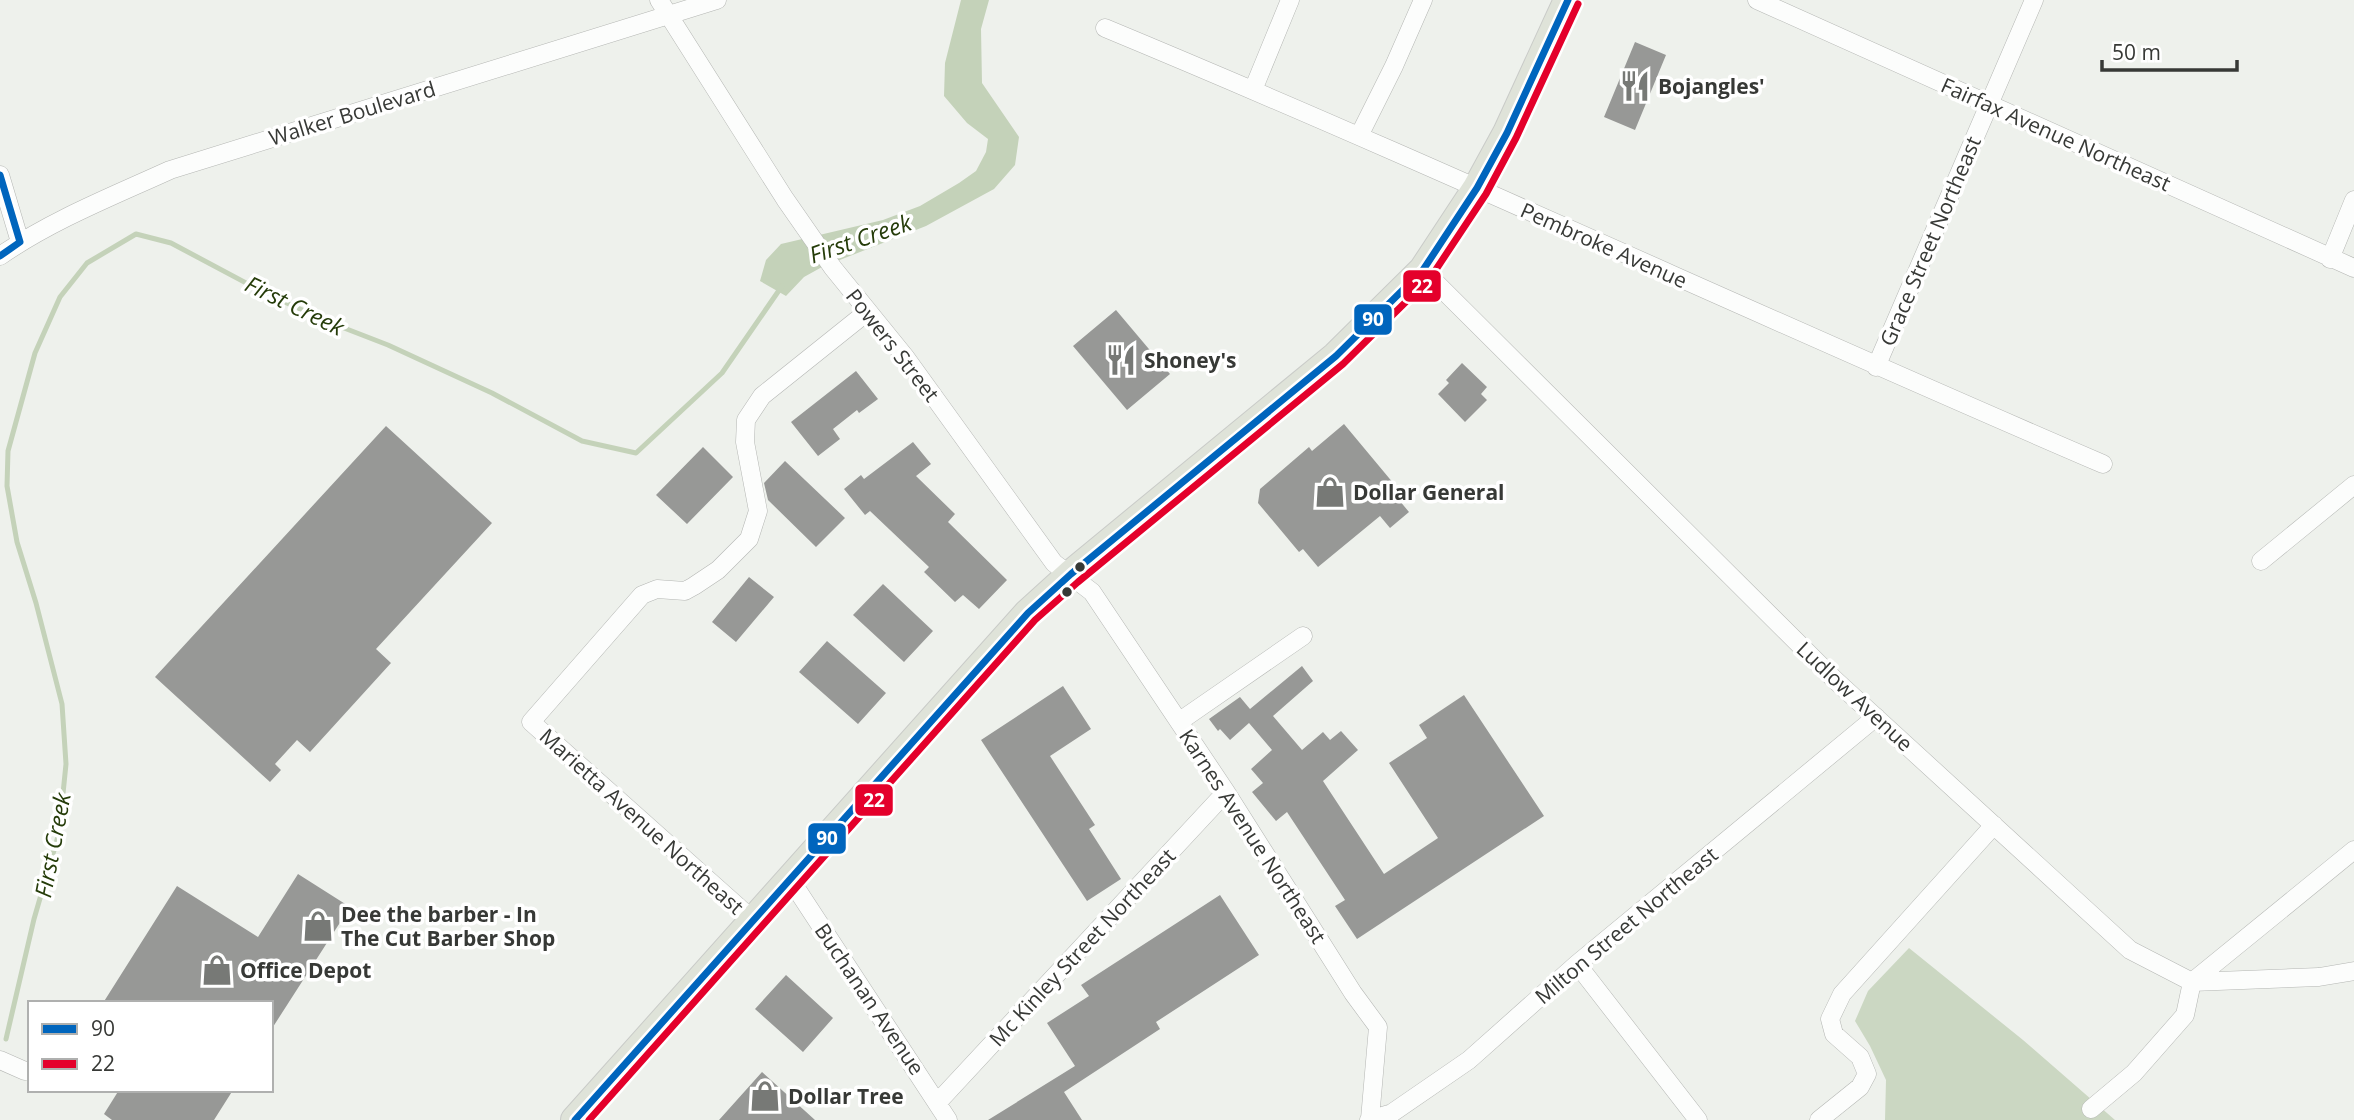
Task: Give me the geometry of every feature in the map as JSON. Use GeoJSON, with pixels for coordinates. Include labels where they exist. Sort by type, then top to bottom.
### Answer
{"type":"FeatureCollection","features":[{"type":"Feature","properties":{"kind":"main road"},"geometry":{"type":"LineString","coordinates":[[575,1120],[1028,613],[1071,574],[1336,356],[1423,270],[1477,188],[1507,132],[1568,0]]}},
{"type":"Feature","properties":{"kind":"street","name":"Walker Boulevard"},"geometry":{"type":"LineString","coordinates":[[0,256],[20,242],[170,170],[664,7],[717,0]]}},
{"type":"Feature","properties":{"kind":"street"},"geometry":{"type":"LineString","coordinates":[[1253,90],[1290,0]]}},
{"type":"Feature","properties":{"kind":"street"},"geometry":{"type":"LineString","coordinates":[[1359,136],[1423,0]]}},
{"type":"Feature","properties":{"kind":"street","name":"Fairfax Avenue Northeast"},"geometry":{"type":"LineString","coordinates":[[1757,0],[2354,268]]}},
{"type":"Feature","properties":{"kind":"street","name":"Grace Street Northeast"},"geometry":{"type":"LineString","coordinates":[[1876,367],[2034,0]]}},
{"type":"Feature","properties":{"kind":"street","name":"Powers Street"},"geometry":{"type":"LineString","coordinates":[[664,7],[833,268],[906,358],[1054,563],[1071,574]]}},
{"type":"Feature","properties":{"kind":"street","name":"Pembroke Avenue"},"geometry":{"type":"LineString","coordinates":[[1105,28],[1359,136],[1876,367],[2103,464]]}},
{"type":"Feature","properties":{"kind":"street"},"geometry":{"type":"LineString","coordinates":[[0,174],[20,242]]}},
{"type":"Feature","properties":{"kind":"street"},"geometry":{"type":"LineString","coordinates":[[2330,259],[2354,200]]}},
{"type":"Feature","properties":{"kind":"street","name":"Ludlow Avenue"},"geometry":{"type":"LineString","coordinates":[[1423,270],[1835,680],[2130,950],[2192,982],[2319,977],[2354,971]]}},
{"type":"Feature","properties":{"kind":"street","name":"Marietta Avenue Northeast"},"geometry":{"type":"LineString","coordinates":[[752,920],[531,722],[642,595],[657,589],[685,591],[718,569],[749,539],[758,511],[745,442],[746,420],[762,396],[867,312]]}},
{"type":"Feature","properties":{"kind":"street"},"geometry":{"type":"LineString","coordinates":[[2261,561],[2354,485]]}},
{"type":"Feature","properties":{"kind":"street","name":"Karnes Avenue Northeast"},"geometry":{"type":"LineString","coordinates":[[1071,574],[1092,592],[1180,721],[1353,993],[1378,1027],[1369,1120]]}},
{"type":"Feature","properties":{"kind":"street"},"geometry":{"type":"LineString","coordinates":[[1180,721],[1303,636]]}},
{"type":"Feature","properties":{"kind":"street","name":"Milton Street Northeast"},"geometry":{"type":"LineString","coordinates":[[1369,1120],[1394,1117],[1469,1060],[1577,964],[1876,717]]}},
{"type":"Feature","properties":{"kind":"street","name":"Mc Kinley Street Northeast"},"geometry":{"type":"LineString","coordinates":[[938,1102],[1226,792]]}},
{"type":"Feature","properties":{"kind":"street"},"geometry":{"type":"LineString","coordinates":[[1819,1120],[1860,1087],[1867,1074],[1860,1057],[1834,1034],[1830,1019],[1842,994],[1994,825]]}},
{"type":"Feature","properties":{"kind":"street"},"geometry":{"type":"LineString","coordinates":[[2091,1109],[2134,1073],[2185,1015],[2192,982],[2354,850]]}},
{"type":"Feature","properties":{"kind":"street","name":"Buchanan Avenue"},"geometry":{"type":"LineString","coordinates":[[790,879],[948,1120]]}},
{"type":"Feature","properties":{"kind":"street"},"geometry":{"type":"LineString","coordinates":[[1577,964],[1698,1120]]}},
{"type":"Feature","properties":{"kind":"street"},"geometry":{"type":"LineString","coordinates":[[0,1060],[24,1071]]}},
{"type":"Feature","properties":{"kind":"shaded area"},"geometry":{"type":"Polygon","coordinates":[[[1909,948],[2023,1040],[2115,1120],[1885,1120],[1886,1080],[1855,1021],[1868,991],[1909,948]]]}},
{"type":"Feature","properties":{"kind":"water","name":"First Creek"},"geometry":{"type":"Polygon","coordinates":[[[961,0],[989,0],[981,29],[982,83],[1019,137],[1015,165],[994,189],[926,226],[822,267],[804,277],[786,296],[760,281],[766,260],[781,244],[883,220],[920,206],[976,171],[986,152],[988,139],[967,123],[944,96],[945,63],[961,0]]]}},
{"type":"Feature","properties":{"kind":"building","name":"Bojangles'"},"geometry":{"type":"Polygon","coordinates":[[[1635,42],[1666,55],[1635,130],[1604,117],[1635,42]]]}},
{"type":"Feature","properties":{"kind":"building","name":"Shoney's"},"geometry":{"type":"Polygon","coordinates":[[[1116,310],[1170,374],[1127,410],[1073,346],[1116,310]]]}},
{"type":"Feature","properties":{"kind":"building"},"geometry":{"type":"Polygon","coordinates":[[[1462,363],[1487,387],[1481,394],[1487,400],[1465,422],[1438,394],[1449,383],[1446,380],[1462,363]]]}},
{"type":"Feature","properties":{"kind":"building"},"geometry":{"type":"Polygon","coordinates":[[[856,371],[878,399],[859,413],[857,410],[833,429],[840,439],[818,456],[791,422],[856,371]]]}},
{"type":"Feature","properties":{"kind":"building","name":"Dollar General"},"geometry":{"type":"Polygon","coordinates":[[[1344,424],[1404,496],[1399,500],[1409,512],[1390,528],[1380,516],[1318,567],[1303,549],[1299,552],[1258,503],[1260,489],[1309,447],[1312,451],[1344,424]]]}},
{"type":"Feature","properties":{"kind":"building"},"geometry":{"type":"Polygon","coordinates":[[[386,426],[492,523],[376,649],[391,663],[310,752],[297,740],[275,764],[281,770],[270,782],[155,677],[386,426]]]}},
{"type":"Feature","properties":{"kind":"building"},"geometry":{"type":"Polygon","coordinates":[[[913,442],[931,464],[916,476],[955,514],[948,522],[1007,580],[979,609],[963,595],[955,602],[924,572],[929,567],[870,511],[865,515],[844,489],[861,475],[864,479],[913,442]]]}},
{"type":"Feature","properties":{"kind":"building"},"geometry":{"type":"Polygon","coordinates":[[[703,447],[733,477],[687,524],[656,495],[703,447]]]}},
{"type":"Feature","properties":{"kind":"building"},"geometry":{"type":"Polygon","coordinates":[[[785,461],[845,518],[816,547],[768,500],[764,483],[785,461]]]}},
{"type":"Feature","properties":{"kind":"building"},"geometry":{"type":"Polygon","coordinates":[[[749,577],[774,597],[736,642],[712,622],[749,577]]]}},
{"type":"Feature","properties":{"kind":"building"},"geometry":{"type":"Polygon","coordinates":[[[883,584],[933,631],[904,662],[853,615],[883,584]]]}},
{"type":"Feature","properties":{"kind":"building"},"geometry":{"type":"Polygon","coordinates":[[[827,641],[886,693],[858,724],[799,672],[827,641]]]}},
{"type":"Feature","properties":{"kind":"building"},"geometry":{"type":"Polygon","coordinates":[[[1302,666],[1313,681],[1273,716],[1302,750],[1323,732],[1330,740],[1341,731],[1358,750],[1323,781],[1384,874],[1438,838],[1389,763],[1427,738],[1419,725],[1464,695],[1544,816],[1357,939],[1335,906],[1345,900],[1287,812],[1276,821],[1252,792],[1263,783],[1251,769],[1272,750],[1249,723],[1230,740],[1220,729],[1218,731],[1209,719],[1240,697],[1250,709],[1302,666]]]}},
{"type":"Feature","properties":{"kind":"building"},"geometry":{"type":"Polygon","coordinates":[[[1063,686],[1091,729],[1050,756],[1095,825],[1089,829],[1121,879],[1087,901],[981,740],[1063,686]]]}},
{"type":"Feature","properties":{"kind":"building","name":"Office Depot"},"geometry":{"type":"Polygon","coordinates":[[[298,874],[350,907],[273,1027],[273,1001],[104,1001],[177,886],[258,937],[298,874]]]}},
{"type":"Feature","properties":{"kind":"building"},"geometry":{"type":"Polygon","coordinates":[[[1220,895],[1259,955],[1156,1022],[1160,1029],[1064,1092],[1082,1120],[988,1120],[1075,1066],[1047,1023],[1089,996],[1081,985],[1220,895]]]}},
{"type":"Feature","properties":{"kind":"building"},"geometry":{"type":"Polygon","coordinates":[[[786,975],[833,1018],[803,1052],[755,1009],[786,975]]]}},
{"type":"Feature","properties":{"kind":"building","name":"Dollar Tree"},"geometry":{"type":"Polygon","coordinates":[[[762,1072],[815,1120],[719,1120],[762,1072]]]}},
{"type":"Feature","properties":{"kind":"building"},"geometry":{"type":"Polygon","coordinates":[[[118,1092],[232,1092],[214,1120],[112,1120],[104,1114],[118,1092]]]}},
{"type":"Feature","properties":{"kind":"waterway","name":"First Creek"},"geometry":{"type":"LineString","coordinates":[[6,1039],[34,919],[59,833],[66,764],[62,704],[17,542],[7,486],[8,451],[35,353],[60,297],[87,263],[136,234],[171,243],[263,292],[492,393],[582,441],[636,453],[722,373],[782,286]]}},
{"type":"Feature","properties":{"kind":"transit line","name":"90"},"geometry":{"type":"LineString","coordinates":[[575,1120],[1028,613],[1071,574],[1336,356],[1423,270],[1477,188],[1507,133],[1568,0]]}},
{"type":"Feature","properties":{"kind":"transit line","name":"22"},"geometry":{"type":"LineString","coordinates":[[589,1120],[1035,620],[1343,364],[1431,277],[1486,194],[1516,138],[1578,4]]}},
{"type":"Feature","properties":{"kind":"transit line","name":"90"},"geometry":{"type":"LineString","coordinates":[[0,175],[20,242],[0,256]]}},
{"type":"Feature","properties":{"kind":"place","name":"Bojangles'"},"geometry":{"type":"Point","coordinates":[1635,86]}},
{"type":"Feature","properties":{"kind":"place","name":"Shoney's"},"geometry":{"type":"Point","coordinates":[1121,360]}},
{"type":"Feature","properties":{"kind":"place","name":"Dollar General"},"geometry":{"type":"Point","coordinates":[1330,492]}},
{"type":"Feature","properties":{"kind":"place","name":"Dee the barber - In The Cut Barber Shop"},"geometry":{"type":"Point","coordinates":[318,926]}},
{"type":"Feature","properties":{"kind":"place","name":"Office Depot"},"geometry":{"type":"Point","coordinates":[217,970]}},
{"type":"Feature","properties":{"kind":"place","name":"Dollar Tree"},"geometry":{"type":"Point","coordinates":[765,1096]}}]}
